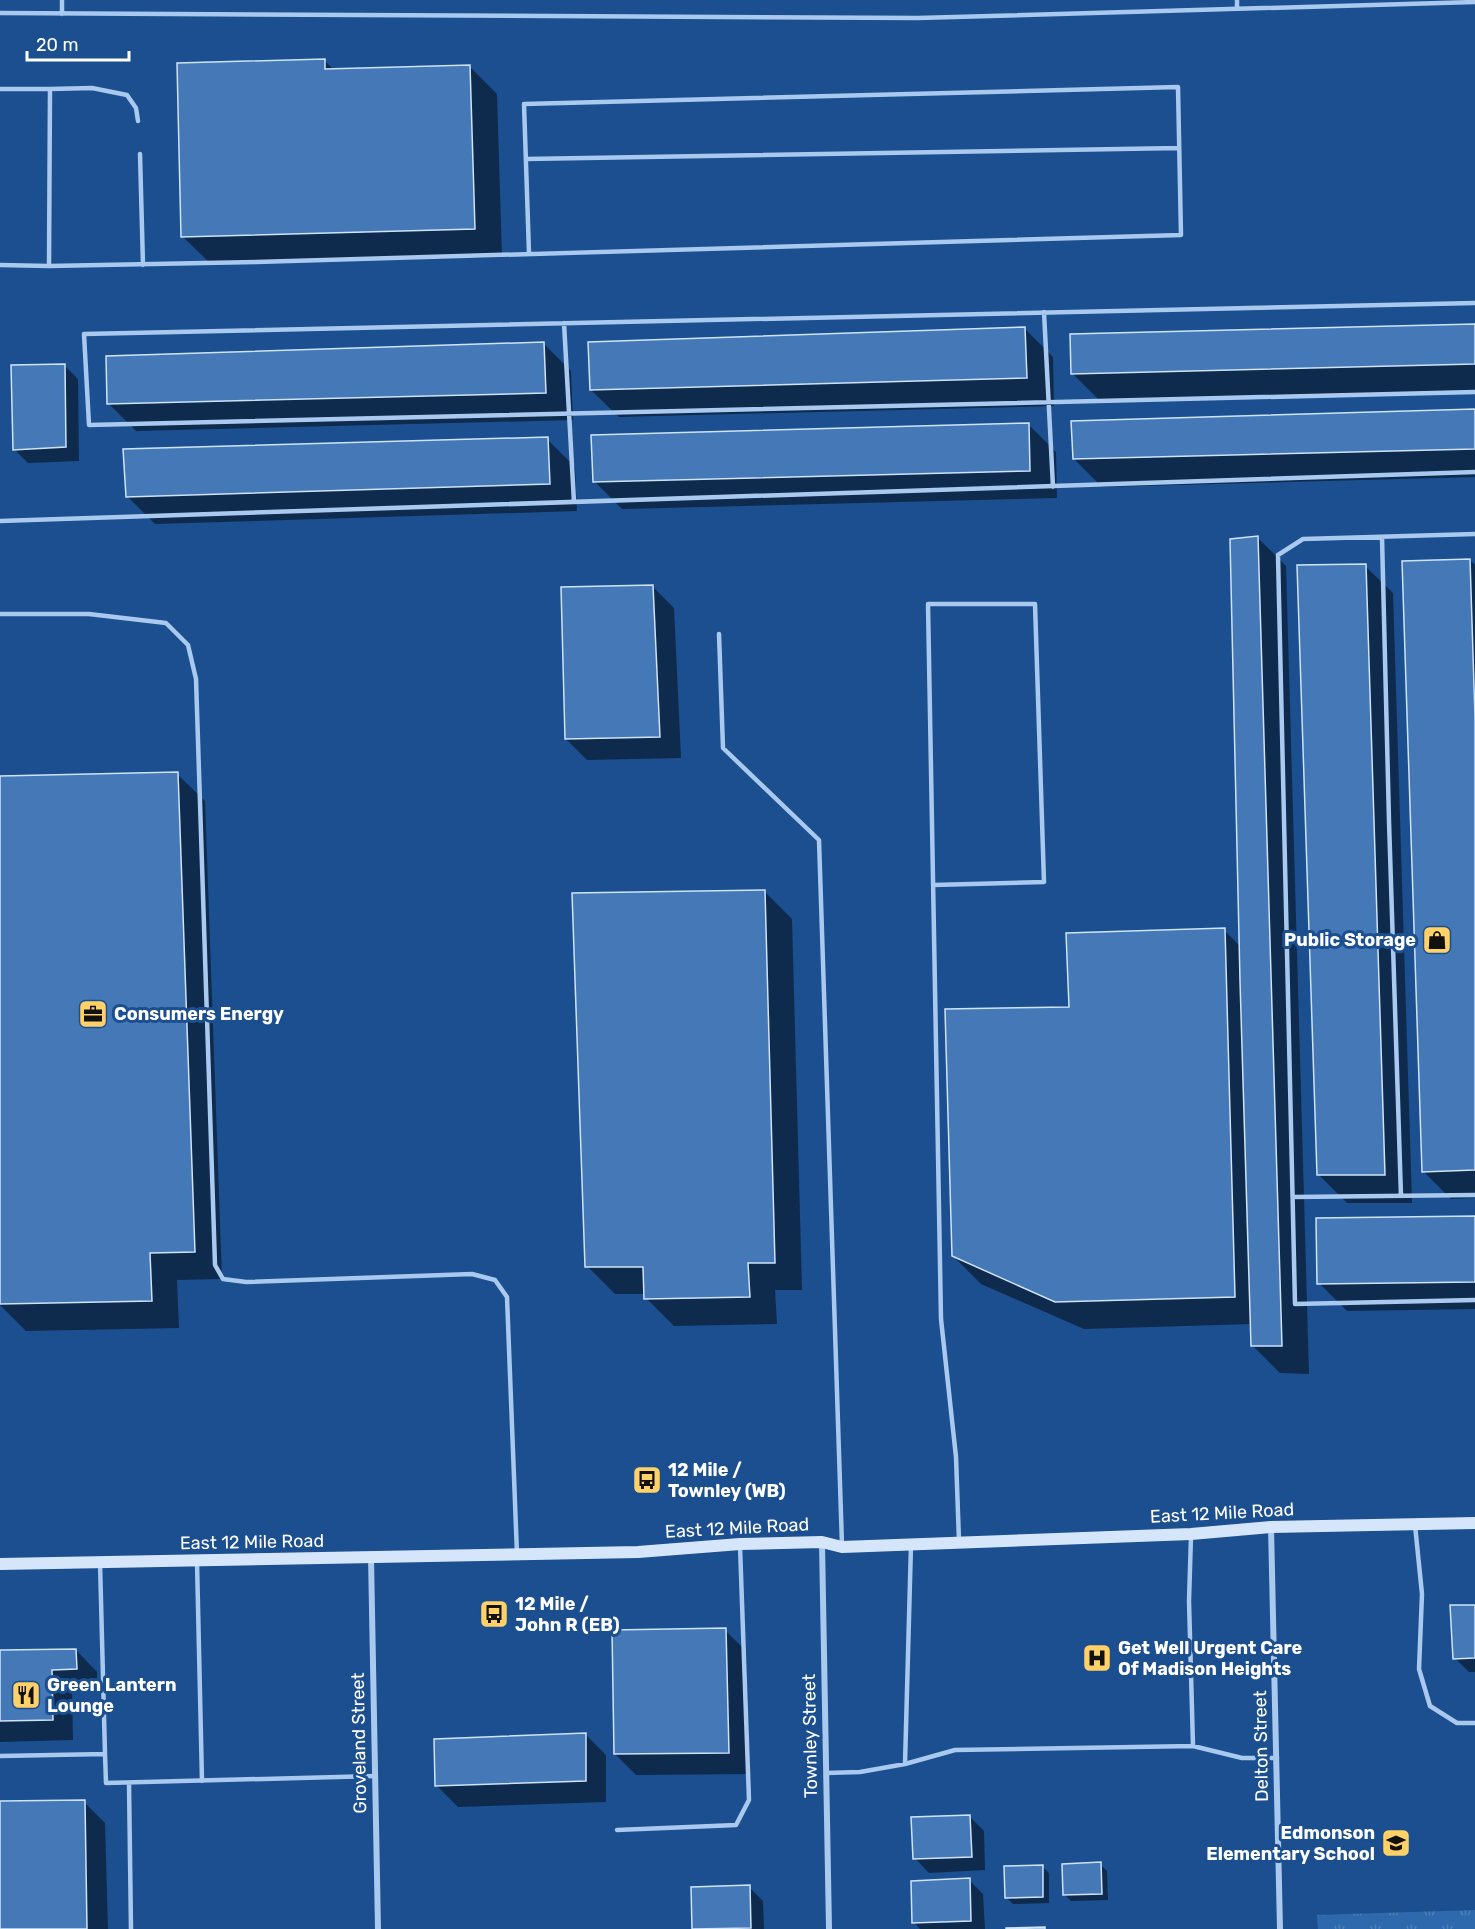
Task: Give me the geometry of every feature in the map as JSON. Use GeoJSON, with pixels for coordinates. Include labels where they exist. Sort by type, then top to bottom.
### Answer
{"type":"FeatureCollection","features":[{"type":"Feature","properties":{"kind":"main road","name":"East 12 Mile Road"},"geometry":{"type":"LineString","coordinates":[[0,1564],[638,1552],[740,1544],[822,1542],[842,1548],[1191,1534],[1271,1527],[1475,1523]]}},
{"type":"Feature","properties":{"kind":"street","name":"Delton Street"},"geometry":{"type":"LineString","coordinates":[[1271,1527],[1280,1929]]}},
{"type":"Feature","properties":{"kind":"street","name":"Townley Street"},"geometry":{"type":"LineString","coordinates":[[822,1542],[829,1929]]}},
{"type":"Feature","properties":{"kind":"street","name":"Groveland Street"},"geometry":{"type":"LineString","coordinates":[[371,1557],[378,1929]]}},
{"type":"Feature","properties":{"kind":"lane"},"geometry":{"type":"LineString","coordinates":[[62,0],[62,14]]}},
{"type":"Feature","properties":{"kind":"lane"},"geometry":{"type":"LineString","coordinates":[[1237,0],[1238,9]]}},
{"type":"Feature","properties":{"kind":"lane"},"geometry":{"type":"LineString","coordinates":[[0,13],[918,18],[1475,2]]}},
{"type":"Feature","properties":{"kind":"lane"},"geometry":{"type":"LineString","coordinates":[[0,265],[143,264],[529,253],[1181,234],[1178,87],[524,104],[529,253]]}},
{"type":"Feature","properties":{"kind":"lane"},"geometry":{"type":"LineString","coordinates":[[0,89],[92,88],[127,95],[136,108],[138,121]]}},
{"type":"Feature","properties":{"kind":"lane"},"geometry":{"type":"LineString","coordinates":[[49,266],[50,89]]}},
{"type":"Feature","properties":{"kind":"lane"},"geometry":{"type":"LineString","coordinates":[[526,159],[1179,148]]}},
{"type":"Feature","properties":{"kind":"lane"},"geometry":{"type":"LineString","coordinates":[[140,154],[143,264]]}},
{"type":"Feature","properties":{"kind":"lane"},"geometry":{"type":"LineString","coordinates":[[1475,303],[84,334],[89,425],[1475,392]]}},
{"type":"Feature","properties":{"kind":"lane"},"geometry":{"type":"LineString","coordinates":[[1044,312],[1053,487]]}},
{"type":"Feature","properties":{"kind":"lane"},"geometry":{"type":"LineString","coordinates":[[564,323],[574,502]]}},
{"type":"Feature","properties":{"kind":"lane"},"geometry":{"type":"LineString","coordinates":[[0,520],[1475,472]]}},
{"type":"Feature","properties":{"kind":"lane"},"geometry":{"type":"LineString","coordinates":[[1475,534],[1303,539],[1278,555],[1295,1304],[1475,1300]]}},
{"type":"Feature","properties":{"kind":"lane"},"geometry":{"type":"LineString","coordinates":[[1382,537],[1401,1196]]}},
{"type":"Feature","properties":{"kind":"lane"},"geometry":{"type":"LineString","coordinates":[[933,885],[1044,882],[1035,604],[928,604],[933,885],[941,1319],[956,1457],[959,1544]]}},
{"type":"Feature","properties":{"kind":"lane"},"geometry":{"type":"LineString","coordinates":[[0,614],[89,614],[166,622],[188,645],[196,691],[215,1265],[223,1279],[246,1282],[472,1274],[495,1280],[507,1297],[517,1555]]}},
{"type":"Feature","properties":{"kind":"lane"},"geometry":{"type":"LineString","coordinates":[[718,634],[723,748],[819,840],[842,1548]]}},
{"type":"Feature","properties":{"kind":"lane"},"geometry":{"type":"LineString","coordinates":[[1293,1197],[1475,1195]]}},
{"type":"Feature","properties":{"kind":"lane"},"geometry":{"type":"LineString","coordinates":[[1415,1525],[1422,1594],[1419,1669],[1430,1706],[1457,1722],[1475,1723]]}},
{"type":"Feature","properties":{"kind":"lane"},"geometry":{"type":"LineString","coordinates":[[1191,1534],[1189,1601],[1193,1746]]}},
{"type":"Feature","properties":{"kind":"lane"},"geometry":{"type":"LineString","coordinates":[[617,1830],[736,1825],[749,1800],[740,1544]]}},
{"type":"Feature","properties":{"kind":"lane"},"geometry":{"type":"LineString","coordinates":[[905,1764],[910,1545]]}},
{"type":"Feature","properties":{"kind":"lane"},"geometry":{"type":"LineString","coordinates":[[197,1560],[202,1781]]}},
{"type":"Feature","properties":{"kind":"lane"},"geometry":{"type":"LineString","coordinates":[[100,1562],[106,1783],[375,1776]]}},
{"type":"Feature","properties":{"kind":"lane"},"geometry":{"type":"LineString","coordinates":[[826,1773],[860,1772],[905,1764],[955,1750],[1193,1746],[1242,1758],[1277,1758]]}},
{"type":"Feature","properties":{"kind":"lane"},"geometry":{"type":"LineString","coordinates":[[0,1756],[105,1754]]}},
{"type":"Feature","properties":{"kind":"lane"},"geometry":{"type":"LineString","coordinates":[[129,1783],[130,1929]]}},
{"type":"Feature","properties":{"kind":"green space"},"geometry":{"type":"Polygon","coordinates":[[[1475,1910],[1475,1929],[1318,1929],[1317,1915],[1475,1910]]]}},
{"type":"Feature","properties":{"kind":"building"},"geometry":{"type":"Polygon","coordinates":[[[325,59],[325,69],[470,65],[475,229],[181,237],[177,63],[325,59]]]}},
{"type":"Feature","properties":{"kind":"building"},"geometry":{"type":"Polygon","coordinates":[[[1475,324],[1475,364],[1071,374],[1070,334],[1475,324]]]}},
{"type":"Feature","properties":{"kind":"building"},"geometry":{"type":"Polygon","coordinates":[[[1025,327],[1027,378],[590,390],[588,342],[1025,327]]]}},
{"type":"Feature","properties":{"kind":"building"},"geometry":{"type":"Polygon","coordinates":[[[544,342],[546,393],[107,404],[106,356],[544,342]]]}},
{"type":"Feature","properties":{"kind":"building"},"geometry":{"type":"Polygon","coordinates":[[[65,364],[66,447],[13,450],[11,365],[65,364]]]}},
{"type":"Feature","properties":{"kind":"building"},"geometry":{"type":"Polygon","coordinates":[[[1475,409],[1475,449],[1073,459],[1071,421],[1475,409]]]}},
{"type":"Feature","properties":{"kind":"building"},"geometry":{"type":"Polygon","coordinates":[[[1029,423],[1030,471],[593,482],[591,435],[1029,423]]]}},
{"type":"Feature","properties":{"kind":"building"},"geometry":{"type":"Polygon","coordinates":[[[548,437],[550,484],[126,497],[123,449],[548,437]]]}},
{"type":"Feature","properties":{"kind":"building"},"geometry":{"type":"Polygon","coordinates":[[[1258,536],[1282,1346],[1251,1346],[1240,981],[1230,539],[1258,536]]]}},
{"type":"Feature","properties":{"kind":"building"},"geometry":{"type":"Polygon","coordinates":[[[1470,559],[1475,717],[1475,1170],[1422,1172],[1402,561],[1470,559]]]}},
{"type":"Feature","properties":{"kind":"building"},"geometry":{"type":"Polygon","coordinates":[[[1366,564],[1385,1175],[1317,1175],[1297,565],[1366,564]]]}},
{"type":"Feature","properties":{"kind":"building"},"geometry":{"type":"Polygon","coordinates":[[[653,585],[660,737],[565,739],[561,587],[653,585]]]}},
{"type":"Feature","properties":{"kind":"building","name":"Consumers Energy"},"geometry":{"type":"Polygon","coordinates":[[[178,772],[195,1252],[150,1253],[152,1301],[0,1304],[0,776],[178,772]]]}},
{"type":"Feature","properties":{"kind":"building"},"geometry":{"type":"Polygon","coordinates":[[[765,890],[775,1263],[748,1263],[750,1297],[644,1299],[643,1267],[585,1267],[572,893],[765,890]]]}},
{"type":"Feature","properties":{"kind":"building"},"geometry":{"type":"Polygon","coordinates":[[[1225,928],[1235,1297],[1055,1302],[952,1256],[945,1009],[1069,1007],[1066,933],[1225,928]]]}},
{"type":"Feature","properties":{"kind":"building"},"geometry":{"type":"Polygon","coordinates":[[[1475,1216],[1475,1282],[1317,1284],[1316,1218],[1475,1216]]]}},
{"type":"Feature","properties":{"kind":"building"},"geometry":{"type":"Polygon","coordinates":[[[1450,1605],[1475,1605],[1475,1658],[1453,1659],[1450,1605]]]}},
{"type":"Feature","properties":{"kind":"building"},"geometry":{"type":"Polygon","coordinates":[[[726,1628],[729,1753],[614,1754],[612,1630],[726,1628]]]}},
{"type":"Feature","properties":{"kind":"building","name":"Green Lantern Lounge"},"geometry":{"type":"Polygon","coordinates":[[[76,1649],[77,1669],[52,1670],[53,1720],[0,1721],[0,1650],[76,1649]]]}},
{"type":"Feature","properties":{"kind":"building"},"geometry":{"type":"Polygon","coordinates":[[[586,1733],[586,1781],[435,1786],[434,1739],[586,1733]]]}},
{"type":"Feature","properties":{"kind":"building"},"geometry":{"type":"Polygon","coordinates":[[[85,1800],[87,1929],[0,1929],[0,1801],[85,1800]]]}},
{"type":"Feature","properties":{"kind":"building"},"geometry":{"type":"Polygon","coordinates":[[[970,1815],[972,1857],[913,1859],[911,1817],[970,1815]]]}},
{"type":"Feature","properties":{"kind":"building"},"geometry":{"type":"Polygon","coordinates":[[[1101,1862],[1102,1894],[1063,1895],[1062,1864],[1101,1862]]]}},
{"type":"Feature","properties":{"kind":"building"},"geometry":{"type":"Polygon","coordinates":[[[1043,1865],[1043,1897],[1005,1898],[1004,1866],[1043,1865]]]}},
{"type":"Feature","properties":{"kind":"building"},"geometry":{"type":"Polygon","coordinates":[[[970,1878],[971,1921],[912,1923],[911,1881],[970,1878]]]}},
{"type":"Feature","properties":{"kind":"building"},"geometry":{"type":"Polygon","coordinates":[[[750,1885],[751,1928],[692,1929],[691,1887],[750,1885]]]}},
{"type":"Feature","properties":{"kind":"building"},"geometry":{"type":"Polygon","coordinates":[[[1045,1927],[1045,1929],[1006,1929],[1006,1928],[1045,1927]]]}},
{"type":"Feature","properties":{"kind":"place","name":"Public Storage"},"geometry":{"type":"Point","coordinates":[1437,940]}},
{"type":"Feature","properties":{"kind":"place","name":"Consumers Energy"},"geometry":{"type":"Point","coordinates":[93,1014]}},
{"type":"Feature","properties":{"kind":"place","name":"12 Mile / Townley (WB)"},"geometry":{"type":"Point","coordinates":[647,1480]}},
{"type":"Feature","properties":{"kind":"place","name":"12 Mile / John R (EB)"},"geometry":{"type":"Point","coordinates":[494,1614]}},
{"type":"Feature","properties":{"kind":"place","name":"Get Well Urgent Care Of Madison Heights"},"geometry":{"type":"Point","coordinates":[1097,1658]}},
{"type":"Feature","properties":{"kind":"place","name":"Green Lantern Lounge"},"geometry":{"type":"Point","coordinates":[26,1695]}},
{"type":"Feature","properties":{"kind":"place","name":"Edmonson Elementary School"},"geometry":{"type":"Point","coordinates":[1396,1843]}}]}
